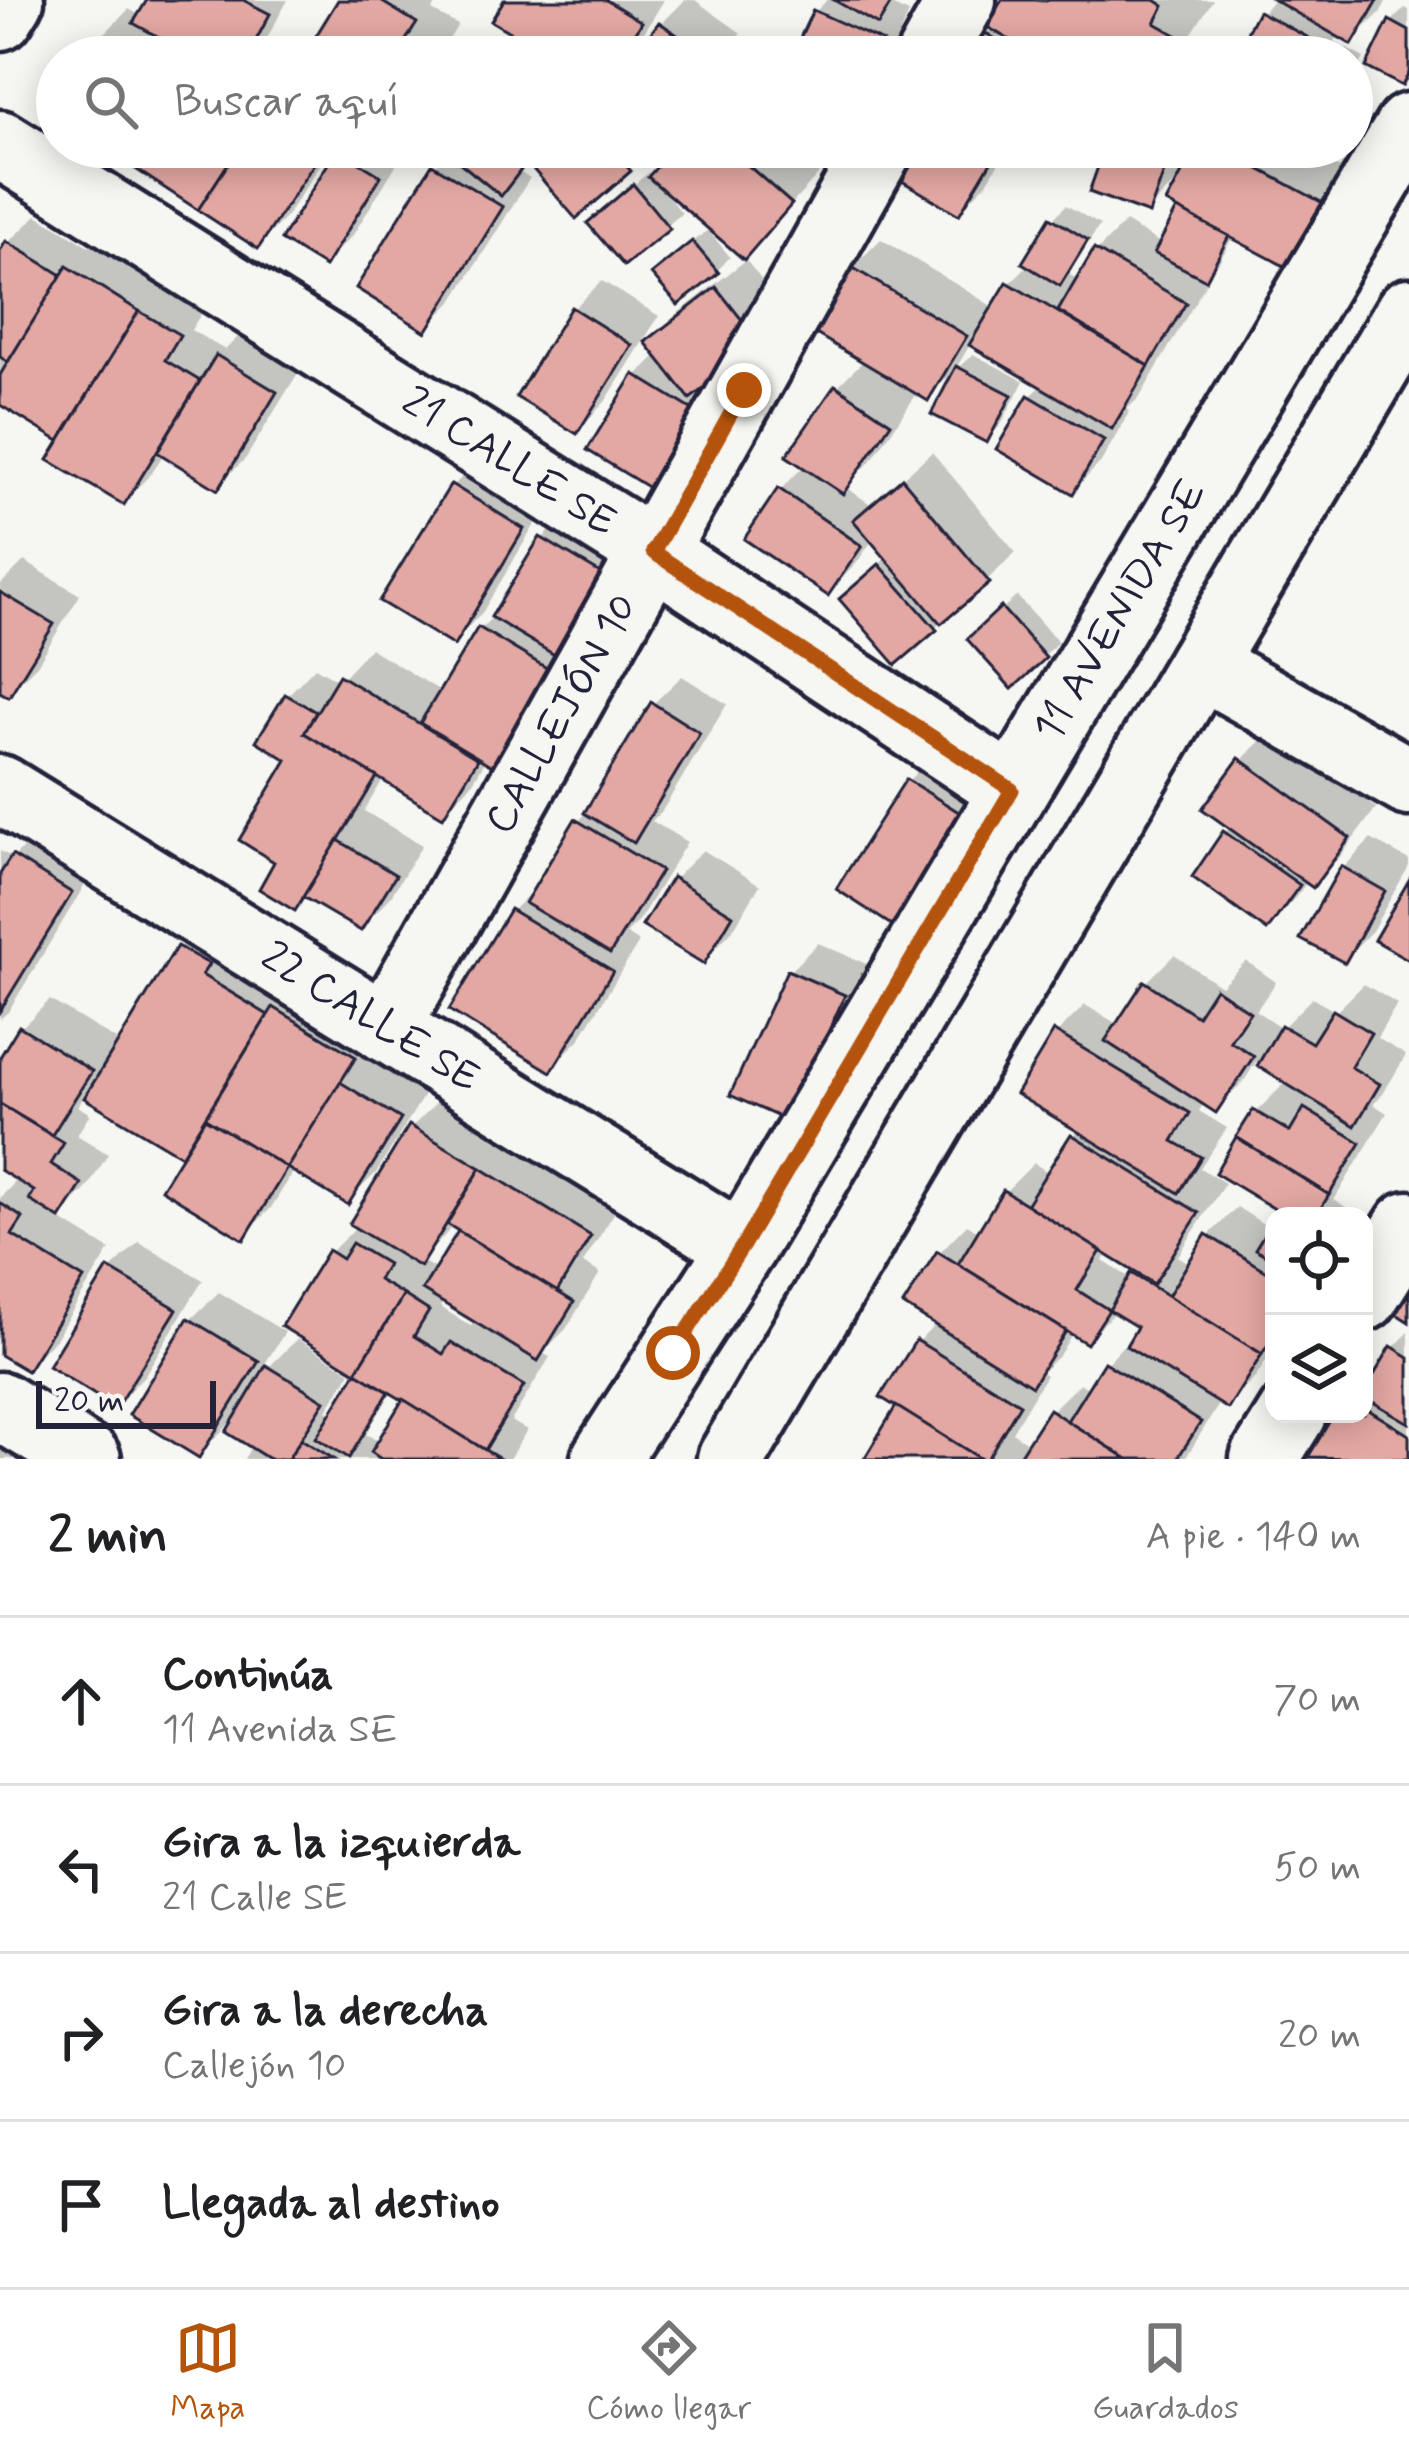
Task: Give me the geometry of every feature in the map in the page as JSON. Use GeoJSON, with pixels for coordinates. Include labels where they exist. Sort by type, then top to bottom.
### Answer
{"type":"FeatureCollection","features":[{"type":"Feature","properties":{"kind":"street"},"geometry":{"type":"LineString","coordinates":[[0,16],[10,0]]}},
{"type":"Feature","properties":{"kind":"street"},"geometry":{"type":"LineString","coordinates":[[942,36],[962,0]]}},
{"type":"Feature","properties":{"kind":"street","name":"11 AVENIDA SE"},"geometry":{"type":"LineString","coordinates":[[605,1459],[742,1247],[1409,127]]}},
{"type":"Feature","properties":{"kind":"street","name":"21 CALLE SE"},"geometry":{"type":"LineString","coordinates":[[0,145],[36,167]]}},
{"type":"Feature","properties":{"kind":"street","name":"21 CALLE SE"},"geometry":{"type":"LineString","coordinates":[[37,168],[653,552],[1012,790]]}},
{"type":"Feature","properties":{"kind":"street","name":"CALLEJÓN 10"},"geometry":{"type":"LineString","coordinates":[[386,1028],[868,168]]}},
{"type":"Feature","properties":{"kind":"street"},"geometry":{"type":"LineString","coordinates":[[731,1459],[1409,312]]}},
{"type":"Feature","properties":{"kind":"street"},"geometry":{"type":"LineString","coordinates":[[1201,664],[1409,782]]}},
{"type":"Feature","properties":{"kind":"street"},"geometry":{"type":"LineString","coordinates":[[1060,711],[1141,766]]}},
{"type":"Feature","properties":{"kind":"street","name":"22 CALLE SE"},"geometry":{"type":"LineString","coordinates":[[0,789],[742,1247]]}},
{"type":"Feature","properties":{"kind":"street"},"geometry":{"type":"LineString","coordinates":[[1373,1283],[1409,1225]]}},
{"type":"Feature","properties":{"kind":"street"},"geometry":{"type":"LineString","coordinates":[[0,1406],[87,1459]]}},
{"type":"Feature","properties":{"kind":"street"},"geometry":{"type":"LineString","coordinates":[[1264,1459],[1286,1423]]}},
{"type":"Feature","properties":{"kind":"building"},"geometry":{"type":"Polygon","coordinates":[[[147,0],[243,0],[270,14],[258,36],[157,36],[133,23],[147,0]]]}},
{"type":"Feature","properties":{"kind":"building"},"geometry":{"type":"Polygon","coordinates":[[[338,0],[379,0],[417,23],[409,36],[316,36],[338,0]]]}},
{"type":"Feature","properties":{"kind":"building"},"geometry":{"type":"Polygon","coordinates":[[[504,0],[606,0],[642,22],[634,36],[516,36],[491,21],[504,0]]]}},
{"type":"Feature","properties":{"kind":"building"},"geometry":{"type":"Polygon","coordinates":[[[834,0],[893,0],[878,25],[834,0]]]}},
{"type":"Feature","properties":{"kind":"building"},"geometry":{"type":"Polygon","coordinates":[[[1002,0],[1155,0],[1164,6],[1155,23],[1178,36],[1003,36],[986,26],[1002,0]]]}},
{"type":"Feature","properties":{"kind":"building"},"geometry":{"type":"Polygon","coordinates":[[[1274,0],[1378,0],[1357,36],[1336,36],[1274,0]]]}},
{"type":"Feature","properties":{"kind":"building"},"geometry":{"type":"Polygon","coordinates":[[[813,10],[870,36],[801,36],[813,10]]]}},
{"type":"Feature","properties":{"kind":"building"},"geometry":{"type":"Polygon","coordinates":[[[1258,11],[1305,36],[1245,36],[1258,11]]]}},
{"type":"Feature","properties":{"kind":"building"},"geometry":{"type":"Polygon","coordinates":[[[1389,20],[1409,31],[1409,73],[1402,86],[1373,71],[1373,53],[1389,20]]]}},
{"type":"Feature","properties":{"kind":"building"},"geometry":{"type":"Polygon","coordinates":[[[659,22],[679,36],[649,36],[659,22]]]}},
{"type":"Feature","properties":{"kind":"building"},"geometry":{"type":"Polygon","coordinates":[[[134,168],[225,168],[198,210],[134,168]]]}},
{"type":"Feature","properties":{"kind":"building"},"geometry":{"type":"Polygon","coordinates":[[[225,168],[311,168],[258,249],[198,210],[225,168]]]}},
{"type":"Feature","properties":{"kind":"building"},"geometry":{"type":"Polygon","coordinates":[[[325,168],[368,168],[381,176],[325,267],[281,240],[325,168]]]}},
{"type":"Feature","properties":{"kind":"building"},"geometry":{"type":"Polygon","coordinates":[[[430,168],[439,168],[503,207],[426,332],[356,288],[430,168]]]}},
{"type":"Feature","properties":{"kind":"building"},"geometry":{"type":"Polygon","coordinates":[[[466,168],[519,168],[501,196],[466,168]]]}},
{"type":"Feature","properties":{"kind":"building"},"geometry":{"type":"Polygon","coordinates":[[[532,168],[628,168],[631,171],[576,219],[532,168]]]}},
{"type":"Feature","properties":{"kind":"building"},"geometry":{"type":"Polygon","coordinates":[[[656,168],[751,168],[792,204],[744,260],[648,177],[656,168]]]}},
{"type":"Feature","properties":{"kind":"building"},"geometry":{"type":"Polygon","coordinates":[[[896,168],[987,168],[959,215],[892,175],[896,168]]]}},
{"type":"Feature","properties":{"kind":"building"},"geometry":{"type":"Polygon","coordinates":[[[1098,168],[1165,168],[1149,214],[1089,192],[1098,168]]]}},
{"type":"Feature","properties":{"kind":"building"},"geometry":{"type":"Polygon","coordinates":[[[1185,168],[1257,168],[1323,203],[1288,268],[1166,203],[1185,168]]]}},
{"type":"Feature","properties":{"kind":"building"},"geometry":{"type":"Polygon","coordinates":[[[633,184],[670,229],[624,266],[587,223],[633,184]]]}},
{"type":"Feature","properties":{"kind":"building"},"geometry":{"type":"Polygon","coordinates":[[[1177,209],[1229,236],[1206,280],[1154,253],[1177,209]]]}},
{"type":"Feature","properties":{"kind":"building"},"geometry":{"type":"Polygon","coordinates":[[[1050,217],[1088,240],[1060,286],[1022,263],[1050,217]]]}},
{"type":"Feature","properties":{"kind":"building"},"geometry":{"type":"Polygon","coordinates":[[[6,241],[62,275],[8,362],[0,357],[0,251],[6,241]]]}},
{"type":"Feature","properties":{"kind":"building"},"geometry":{"type":"Polygon","coordinates":[[[692,241],[719,273],[678,305],[651,274],[692,241]]]}},
{"type":"Feature","properties":{"kind":"building"},"geometry":{"type":"Polygon","coordinates":[[[1094,249],[1186,303],[1149,366],[1058,311],[1094,249]]]}},
{"type":"Feature","properties":{"kind":"building"},"geometry":{"type":"Polygon","coordinates":[[[67,266],[139,311],[59,441],[0,405],[0,375],[67,266]]]}},
{"type":"Feature","properties":{"kind":"building"},"geometry":{"type":"Polygon","coordinates":[[[850,266],[967,336],[928,401],[811,331],[850,266]]]}},
{"type":"Feature","properties":{"kind":"building"},"geometry":{"type":"Polygon","coordinates":[[[1007,282],[1149,366],[1112,429],[969,345],[1007,282]]]}},
{"type":"Feature","properties":{"kind":"building"},"geometry":{"type":"Polygon","coordinates":[[[716,287],[761,344],[690,399],[645,342],[716,287]]]}},
{"type":"Feature","properties":{"kind":"building"},"geometry":{"type":"Polygon","coordinates":[[[571,307],[632,345],[577,434],[516,397],[571,307]]]}},
{"type":"Feature","properties":{"kind":"building"},"geometry":{"type":"Polygon","coordinates":[[[139,311],[180,335],[165,360],[200,381],[124,505],[48,460],[139,311]]]}},
{"type":"Feature","properties":{"kind":"building"},"geometry":{"type":"Polygon","coordinates":[[[216,355],[277,392],[218,490],[157,452],[216,355]]]}},
{"type":"Feature","properties":{"kind":"building"},"geometry":{"type":"Polygon","coordinates":[[[956,366],[1012,395],[987,443],[931,414],[956,366]]]}},
{"type":"Feature","properties":{"kind":"building"},"geometry":{"type":"Polygon","coordinates":[[[634,374],[714,423],[667,499],[587,450],[634,374]]]}},
{"type":"Feature","properties":{"kind":"building"},"geometry":{"type":"Polygon","coordinates":[[[835,385],[891,423],[843,494],[786,456],[835,385]]]}},
{"type":"Feature","properties":{"kind":"building"},"geometry":{"type":"Polygon","coordinates":[[[1028,395],[1104,440],[1073,494],[996,449],[1028,395]]]}},
{"type":"Feature","properties":{"kind":"building"},"geometry":{"type":"Polygon","coordinates":[[[902,478],[990,583],[941,624],[853,520],[902,478]]]}},
{"type":"Feature","properties":{"kind":"building"},"geometry":{"type":"Polygon","coordinates":[[[451,484],[524,529],[454,646],[379,601],[451,484]]]}},
{"type":"Feature","properties":{"kind":"building"},"geometry":{"type":"Polygon","coordinates":[[[778,488],[862,546],[828,596],[744,539],[778,488]]]}},
{"type":"Feature","properties":{"kind":"building"},"geometry":{"type":"Polygon","coordinates":[[[540,537],[612,580],[563,660],[491,617],[540,537]]]}},
{"type":"Feature","properties":{"kind":"building"},"geometry":{"type":"Polygon","coordinates":[[[879,564],[937,630],[896,665],[839,599],[879,564]]]}},
{"type":"Feature","properties":{"kind":"building"},"geometry":{"type":"Polygon","coordinates":[[[0,592],[54,624],[9,697],[0,692],[0,592]]]}},
{"type":"Feature","properties":{"kind":"building"},"geometry":{"type":"Polygon","coordinates":[[[1001,607],[1046,658],[1012,689],[967,639],[1001,607]]]}},
{"type":"Feature","properties":{"kind":"building"},"geometry":{"type":"Polygon","coordinates":[[[478,627],[550,670],[492,766],[420,723],[478,627]]]}},
{"type":"Feature","properties":{"kind":"building"},"geometry":{"type":"Polygon","coordinates":[[[339,675],[478,759],[443,817],[304,733],[339,675]]]}},
{"type":"Feature","properties":{"kind":"building"},"geometry":{"type":"Polygon","coordinates":[[[285,694],[316,712],[304,733],[377,777],[295,911],[259,889],[274,862],[239,840],[287,760],[256,741],[285,694]]]}},
{"type":"Feature","properties":{"kind":"building"},"geometry":{"type":"Polygon","coordinates":[[[651,702],[700,733],[634,843],[584,813],[651,702]]]}},
{"type":"Feature","properties":{"kind":"building"},"geometry":{"type":"Polygon","coordinates":[[[1239,758],[1350,838],[1313,888],[1202,809],[1239,758]]]}},
{"type":"Feature","properties":{"kind":"building"},"geometry":{"type":"Polygon","coordinates":[[[906,779],[970,819],[899,930],[836,889],[906,779]]]}},
{"type":"Feature","properties":{"kind":"building"},"geometry":{"type":"Polygon","coordinates":[[[575,819],[661,871],[610,954],[525,903],[575,819]]]}},
{"type":"Feature","properties":{"kind":"building"},"geometry":{"type":"Polygon","coordinates":[[[1223,831],[1300,885],[1267,931],[1192,877],[1223,831]]]}},
{"type":"Feature","properties":{"kind":"building"},"geometry":{"type":"Polygon","coordinates":[[[338,840],[396,875],[361,931],[303,897],[338,840]]]}},
{"type":"Feature","properties":{"kind":"building"},"geometry":{"type":"Polygon","coordinates":[[[12,855],[72,893],[0,1011],[0,874],[12,855]]]}},
{"type":"Feature","properties":{"kind":"building"},"geometry":{"type":"Polygon","coordinates":[[[1341,866],[1385,891],[1345,963],[1300,939],[1341,866]]]}},
{"type":"Feature","properties":{"kind":"building"},"geometry":{"type":"Polygon","coordinates":[[[672,877],[733,915],[704,964],[642,926],[672,877]]]}},
{"type":"Feature","properties":{"kind":"building"},"geometry":{"type":"Polygon","coordinates":[[[1409,880],[1409,960],[1374,940],[1409,880]]]}},
{"type":"Feature","properties":{"kind":"building"},"geometry":{"type":"Polygon","coordinates":[[[510,909],[613,971],[551,1072],[449,1010],[510,909]]]}},
{"type":"Feature","properties":{"kind":"building"},"geometry":{"type":"Polygon","coordinates":[[[177,946],[209,964],[202,975],[268,1015],[181,1156],[84,1098],[177,946]]]}},
{"type":"Feature","properties":{"kind":"building"},"geometry":{"type":"Polygon","coordinates":[[[787,970],[845,995],[788,1121],[730,1095],[787,970]]]}},
{"type":"Feature","properties":{"kind":"building"},"geometry":{"type":"Polygon","coordinates":[[[1144,981],[1197,1016],[1215,988],[1250,1012],[1230,1041],[1254,1056],[1216,1113],[1105,1041],[1144,981]]]}},
{"type":"Feature","properties":{"kind":"building"},"geometry":{"type":"Polygon","coordinates":[[[273,1007],[356,1057],[287,1168],[205,1118],[273,1007]]]}},
{"type":"Feature","properties":{"kind":"building"},"geometry":{"type":"Polygon","coordinates":[[[1333,1010],[1371,1033],[1351,1067],[1380,1084],[1355,1126],[1257,1066],[1281,1025],[1312,1043],[1333,1010]]]}},
{"type":"Feature","properties":{"kind":"building"},"geometry":{"type":"Polygon","coordinates":[[[19,1026],[92,1071],[52,1135],[0,1104],[0,1057],[19,1026]]]}},
{"type":"Feature","properties":{"kind":"building"},"geometry":{"type":"Polygon","coordinates":[[[1054,1031],[1190,1113],[1173,1141],[1201,1157],[1179,1193],[1016,1094],[1054,1031]]]}},
{"type":"Feature","properties":{"kind":"building"},"geometry":{"type":"Polygon","coordinates":[[[340,1082],[401,1119],[348,1205],[287,1168],[340,1082]]]}},
{"type":"Feature","properties":{"kind":"building"},"geometry":{"type":"Polygon","coordinates":[[[0,1104],[64,1143],[51,1164],[82,1184],[60,1219],[29,1200],[34,1191],[0,1170],[0,1104]]]}},
{"type":"Feature","properties":{"kind":"building"},"geometry":{"type":"Polygon","coordinates":[[[1304,1108],[1361,1143],[1329,1195],[1236,1137],[1253,1110],[1290,1132],[1304,1108]]]}},
{"type":"Feature","properties":{"kind":"building"},"geometry":{"type":"Polygon","coordinates":[[[205,1118],[287,1168],[244,1240],[161,1189],[205,1118]]]}},
{"type":"Feature","properties":{"kind":"building"},"geometry":{"type":"Polygon","coordinates":[[[409,1125],[481,1168],[420,1267],[349,1224],[409,1125]]]}},
{"type":"Feature","properties":{"kind":"building"},"geometry":{"type":"Polygon","coordinates":[[[1071,1134],[1199,1213],[1154,1284],[1026,1205],[1071,1134]]]}},
{"type":"Feature","properties":{"kind":"building"},"geometry":{"type":"Polygon","coordinates":[[[1236,1137],[1329,1195],[1322,1207],[1271,1207],[1215,1173],[1236,1137]]]}},
{"type":"Feature","properties":{"kind":"building"},"geometry":{"type":"Polygon","coordinates":[[[481,1168],[591,1236],[557,1292],[447,1224],[481,1168]]]}},
{"type":"Feature","properties":{"kind":"building"},"geometry":{"type":"Polygon","coordinates":[[[1003,1190],[1101,1251],[1077,1290],[1109,1310],[1087,1344],[958,1264],[1003,1190]]]}},
{"type":"Feature","properties":{"kind":"building"},"geometry":{"type":"Polygon","coordinates":[[[0,1203],[23,1218],[12,1235],[84,1279],[27,1371],[0,1355],[0,1203]]]}},
{"type":"Feature","properties":{"kind":"building"},"geometry":{"type":"Polygon","coordinates":[[[458,1231],[574,1302],[538,1361],[422,1290],[458,1231]]]}},
{"type":"Feature","properties":{"kind":"building"},"geometry":{"type":"Polygon","coordinates":[[[1265,1233],[1265,1255],[1255,1249],[1265,1233]]]}},
{"type":"Feature","properties":{"kind":"building"},"geometry":{"type":"Polygon","coordinates":[[[1206,1234],[1265,1270],[1265,1349],[1262,1354],[1168,1296],[1206,1234]]]}},
{"type":"Feature","properties":{"kind":"building"},"geometry":{"type":"Polygon","coordinates":[[[352,1243],[387,1264],[378,1280],[404,1295],[356,1372],[281,1326],[328,1250],[342,1259],[352,1243]]]}},
{"type":"Feature","properties":{"kind":"building"},"geometry":{"type":"Polygon","coordinates":[[[937,1251],[1066,1331],[1032,1386],[903,1305],[937,1251]]]}},
{"type":"Feature","properties":{"kind":"building"},"geometry":{"type":"Polygon","coordinates":[[[108,1268],[177,1309],[116,1408],[48,1366],[108,1268]]]}},
{"type":"Feature","properties":{"kind":"building"},"geometry":{"type":"Polygon","coordinates":[[[1131,1273],[1262,1354],[1228,1409],[1126,1346],[1137,1327],[1109,1310],[1131,1273]]]}},
{"type":"Feature","properties":{"kind":"building"},"geometry":{"type":"Polygon","coordinates":[[[1409,1289],[1409,1322],[1395,1313],[1409,1289]]]}},
{"type":"Feature","properties":{"kind":"building"},"geometry":{"type":"Polygon","coordinates":[[[404,1295],[429,1311],[414,1336],[443,1354],[451,1342],[524,1386],[485,1450],[356,1372],[404,1295]]]}},
{"type":"Feature","properties":{"kind":"building"},"geometry":{"type":"Polygon","coordinates":[[[188,1318],[259,1361],[199,1458],[129,1415],[188,1318]]]}},
{"type":"Feature","properties":{"kind":"building"},"geometry":{"type":"Polygon","coordinates":[[[916,1340],[1020,1404],[987,1459],[880,1397],[916,1340]]]}},
{"type":"Feature","properties":{"kind":"building"},"geometry":{"type":"Polygon","coordinates":[[[1391,1346],[1409,1357],[1409,1423],[1373,1402],[1373,1377],[1391,1346]]]}},
{"type":"Feature","properties":{"kind":"building"},"geometry":{"type":"Polygon","coordinates":[[[1104,1362],[1201,1422],[1177,1459],[1128,1459],[1067,1421],[1104,1362]]]}},
{"type":"Feature","properties":{"kind":"building"},"geometry":{"type":"Polygon","coordinates":[[[266,1365],[325,1401],[288,1459],[269,1459],[226,1432],[266,1365]]]}},
{"type":"Feature","properties":{"kind":"building"},"geometry":{"type":"Polygon","coordinates":[[[356,1372],[389,1392],[349,1458],[316,1438],[356,1372]]]}},
{"type":"Feature","properties":{"kind":"building"},"geometry":{"type":"Polygon","coordinates":[[[403,1399],[500,1459],[381,1459],[371,1452],[403,1399]]]}},
{"type":"Feature","properties":{"kind":"building"},"geometry":{"type":"Polygon","coordinates":[[[896,1406],[981,1459],[864,1459],[896,1406]]]}},
{"type":"Feature","properties":{"kind":"building"},"geometry":{"type":"Polygon","coordinates":[[[1049,1409],[1067,1421],[1128,1459],[1017,1459],[1049,1409]]]}},
{"type":"Feature","properties":{"kind":"building"},"geometry":{"type":"Polygon","coordinates":[[[1373,1413],[1409,1435],[1409,1459],[1308,1457],[1329,1423],[1373,1423],[1373,1413]]]}},
{"type":"Feature","properties":{"kind":"building"},"geometry":{"type":"Polygon","coordinates":[[[301,1439],[334,1459],[288,1459],[301,1439]]]}},
{"type":"Feature","properties":{"kind":"route"},"geometry":{"type":"LineString","coordinates":[[673,1353],[742,1247],[1012,790],[653,552],[744,390]]}}]}
